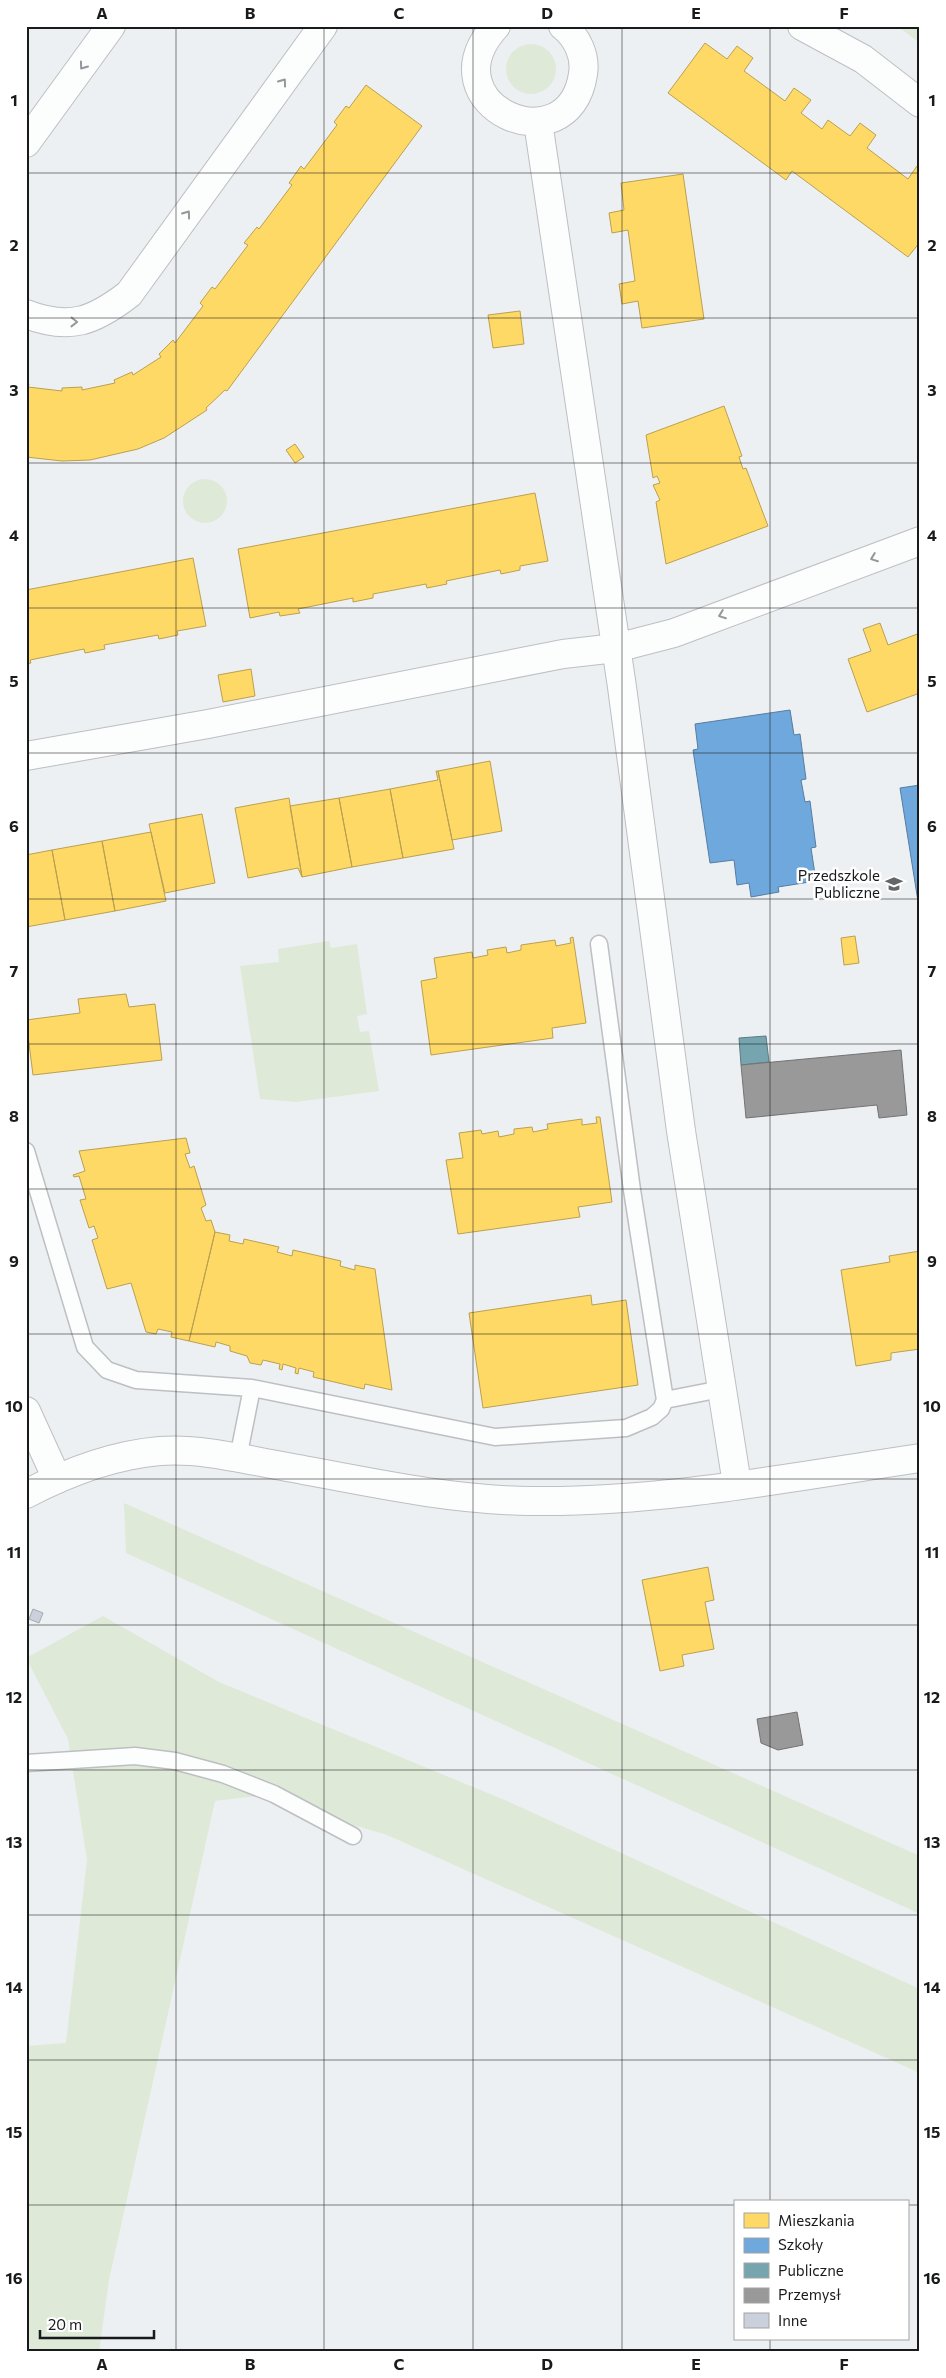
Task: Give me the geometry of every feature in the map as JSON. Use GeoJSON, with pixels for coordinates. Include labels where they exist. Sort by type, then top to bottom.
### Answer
{"type":"FeatureCollection","features":[{"type":"Feature","properties":{"kind":"street"},"geometry":{"type":"LineString","coordinates":[[26,143],[111,26]]}},
{"type":"Feature","properties":{"kind":"street"},"geometry":{"type":"LineString","coordinates":[[26,314],[42,321],[82,322],[105,312],[129,294],[323,26]]}},
{"type":"Feature","properties":{"kind":"street"},"geometry":{"type":"LineString","coordinates":[[802,26],[863,59],[920,102]]}},
{"type":"Feature","properties":{"kind":"street"},"geometry":{"type":"LineString","coordinates":[[485,30],[478,53],[476,71],[480,88],[489,104],[503,115],[520,121],[538,122],[553,117],[566,109],[576,97],[582,83],[584,68],[582,53],[575,39],[565,27]]}},
{"type":"Feature","properties":{"kind":"street"},"geometry":{"type":"LineString","coordinates":[[538,122],[616,648],[681,1131],[737,1484]]}},
{"type":"Feature","properties":{"kind":"street"},"geometry":{"type":"LineString","coordinates":[[26,756],[208,724],[563,654],[616,648],[674,633],[920,541]]}},
{"type":"Feature","properties":{"kind":"street"},"geometry":{"type":"LineString","coordinates":[[26,1411],[57,1479]]}},
{"type":"Feature","properties":{"kind":"street"},"geometry":{"type":"LineString","coordinates":[[26,1494],[57,1479],[112,1459],[162,1451],[238,1458],[431,1492],[493,1500],[594,1500],[737,1484],[920,1458]]}},
{"type":"Feature","properties":{"kind":"lane"},"geometry":{"type":"LineString","coordinates":[[26,1151],[85,1347],[106,1370],[136,1380],[252,1388],[495,1437],[626,1428],[652,1417],[661,1409],[665,1400],[634,1199],[599,944]]}},
{"type":"Feature","properties":{"kind":"lane"},"geometry":{"type":"LineString","coordinates":[[238,1458],[252,1388]]}},
{"type":"Feature","properties":{"kind":"lane"},"geometry":{"type":"LineString","coordinates":[[665,1400],[721,1389]]}},
{"type":"Feature","properties":{"kind":"lane"},"geometry":{"type":"LineString","coordinates":[[26,1763],[135,1756],[175,1761],[223,1774],[274,1794],[353,1836]]}},
{"type":"Feature","properties":{"kind":"green space"},"geometry":{"type":"Polygon","coordinates":[[[897,26],[920,26],[920,43],[897,26]]]}},
{"type":"Feature","properties":{"kind":"green space"},"geometry":{"type":"Polygon","coordinates":[[[531,44],[540,46],[551,55],[556,69],[554,78],[545,89],[531,94],[522,92],[511,83],[506,69],[508,60],[517,49],[531,44]]]}},
{"type":"Feature","properties":{"kind":"green space"},"geometry":{"type":"Polygon","coordinates":[[[205,479],[217,483],[223,489],[227,501],[223,513],[217,519],[205,523],[193,519],[187,513],[183,501],[187,489],[193,483],[205,479]]]}},
{"type":"Feature","properties":{"kind":"green space"},"geometry":{"type":"Polygon","coordinates":[[[329,941],[331,948],[357,944],[367,1014],[357,1016],[360,1032],[369,1031],[379,1091],[296,1102],[260,1099],[240,966],[279,962],[278,949],[329,941]]]}},
{"type":"Feature","properties":{"kind":"green space"},"geometry":{"type":"Polygon","coordinates":[[[124,1503],[920,1856],[920,1914],[126,1553],[124,1503]]]}},
{"type":"Feature","properties":{"kind":"green space"},"geometry":{"type":"Polygon","coordinates":[[[103,1616],[219,1682],[507,1801],[920,1989],[920,2073],[387,1835],[256,1796],[215,1801],[109,2280],[99,2352],[26,2352],[26,2046],[66,2043],[87,1860],[68,1739],[26,1658],[103,1616]]]}},
{"type":"Feature","properties":{"kind":"building: Mieszkania"},"geometry":{"type":"Polygon","coordinates":[[[705,43],[727,59],[737,46],[753,58],[744,71],[785,101],[794,88],[811,100],[801,113],[822,129],[828,120],[850,136],[860,123],[876,135],[867,148],[908,179],[917,166],[920,167],[920,242],[908,257],[792,171],[786,180],[668,93],[705,43]]]}},
{"type":"Feature","properties":{"kind":"building: Mieszkania"},"geometry":{"type":"Polygon","coordinates":[[[366,85],[422,126],[227,391],[225,390],[206,408],[207,410],[164,438],[138,449],[90,460],[62,461],[26,457],[26,383],[29,384],[28,387],[62,391],[62,388],[82,387],[82,390],[115,383],[114,380],[132,372],[133,375],[161,357],[159,354],[173,340],[175,343],[203,306],[200,303],[212,287],[215,289],[248,245],[244,243],[257,227],[259,229],[292,185],[289,183],[301,166],[304,169],[337,125],[334,122],[346,106],[349,108],[366,85]]]}},
{"type":"Feature","properties":{"kind":"building: Mieszkania"},"geometry":{"type":"Polygon","coordinates":[[[683,174],[704,319],[642,328],[638,301],[622,304],[619,284],[635,281],[628,230],[612,233],[609,213],[624,210],[621,183],[683,174]]]}},
{"type":"Feature","properties":{"kind":"building: Mieszkania"},"geometry":{"type":"Polygon","coordinates":[[[520,311],[524,344],[493,348],[488,315],[520,311]]]}},
{"type":"Feature","properties":{"kind":"building: Mieszkania"},"geometry":{"type":"Polygon","coordinates":[[[724,406],[742,456],[739,457],[743,469],[746,468],[768,526],[666,564],[656,502],[660,500],[653,485],[660,483],[657,476],[653,478],[646,435],[724,406]]]}},
{"type":"Feature","properties":{"kind":"building: Mieszkania"},"geometry":{"type":"Polygon","coordinates":[[[295,444],[304,457],[295,463],[286,450],[295,444]]]}},
{"type":"Feature","properties":{"kind":"building: Mieszkania"},"geometry":{"type":"Polygon","coordinates":[[[535,493],[548,561],[520,566],[520,570],[501,574],[500,570],[446,581],[447,584],[427,588],[426,584],[373,594],[373,598],[353,602],[353,598],[298,609],[300,613],[280,616],[279,612],[250,618],[238,549],[535,493]]]}},
{"type":"Feature","properties":{"kind":"building: Mieszkania"},"geometry":{"type":"Polygon","coordinates":[[[193,558],[206,626],[177,631],[178,635],[159,639],[158,635],[104,645],[105,649],[85,653],[84,649],[30,660],[31,663],[26,664],[26,590],[193,558]]]}},
{"type":"Feature","properties":{"kind":"building: Mieszkania"},"geometry":{"type":"Polygon","coordinates":[[[880,623],[888,645],[920,633],[920,693],[867,712],[848,659],[871,651],[863,629],[880,623]]]}},
{"type":"Feature","properties":{"kind":"building: Mieszkania"},"geometry":{"type":"Polygon","coordinates":[[[251,669],[255,696],[223,702],[218,675],[251,669]]]}},
{"type":"Feature","properties":{"kind":"building: Mieszkania"},"geometry":{"type":"Polygon","coordinates":[[[490,761],[502,831],[452,840],[438,771],[490,761]]]}},
{"type":"Feature","properties":{"kind":"building: Mieszkania"},"geometry":{"type":"Polygon","coordinates":[[[436,771],[438,771],[454,849],[403,858],[390,789],[438,780],[436,771]]]}},
{"type":"Feature","properties":{"kind":"building: Mieszkania"},"geometry":{"type":"Polygon","coordinates":[[[390,789],[403,858],[352,867],[339,798],[390,789]]]}},
{"type":"Feature","properties":{"kind":"building: Mieszkania"},"geometry":{"type":"Polygon","coordinates":[[[289,798],[302,877],[298,868],[248,878],[235,808],[289,798]]]}},
{"type":"Feature","properties":{"kind":"building: Mieszkania"},"geometry":{"type":"Polygon","coordinates":[[[339,798],[352,867],[302,877],[290,806],[339,798]]]}},
{"type":"Feature","properties":{"kind":"building: Mieszkania"},"geometry":{"type":"Polygon","coordinates":[[[202,814],[215,883],[165,893],[149,824],[202,814]]]}},
{"type":"Feature","properties":{"kind":"building: Mieszkania"},"geometry":{"type":"Polygon","coordinates":[[[151,832],[166,901],[115,911],[102,841],[151,832]]]}},
{"type":"Feature","properties":{"kind":"building: Mieszkania"},"geometry":{"type":"Polygon","coordinates":[[[102,841],[115,911],[65,920],[52,850],[102,841]]]}},
{"type":"Feature","properties":{"kind":"building: Mieszkania"},"geometry":{"type":"Polygon","coordinates":[[[52,850],[65,920],[26,927],[26,855],[52,850]]]}},
{"type":"Feature","properties":{"kind":"building: Mieszkania"},"geometry":{"type":"Polygon","coordinates":[[[855,936],[859,963],[844,965],[841,938],[855,936]]]}},
{"type":"Feature","properties":{"kind":"building: Mieszkania"},"geometry":{"type":"Polygon","coordinates":[[[573,937],[586,1023],[552,1028],[553,1038],[431,1055],[421,981],[437,978],[434,958],[472,952],[473,958],[488,955],[487,950],[506,947],[507,953],[521,950],[521,945],[555,940],[556,946],[571,943],[570,938],[573,937]]]}},
{"type":"Feature","properties":{"kind":"building: Mieszkania"},"geometry":{"type":"Polygon","coordinates":[[[126,994],[129,1007],[155,1004],[162,1060],[33,1075],[26,1020],[80,1013],[78,999],[126,994]]]}},
{"type":"Feature","properties":{"kind":"building: Mieszkania"},"geometry":{"type":"Polygon","coordinates":[[[596,1117],[600,1117],[612,1202],[578,1207],[580,1217],[458,1234],[446,1160],[463,1158],[459,1133],[481,1130],[482,1134],[498,1131],[499,1137],[514,1134],[514,1129],[532,1127],[533,1132],[548,1129],[547,1124],[582,1119],[582,1125],[597,1123],[596,1117]]]}},
{"type":"Feature","properties":{"kind":"building: Mieszkania"},"geometry":{"type":"Polygon","coordinates":[[[186,1138],[190,1153],[185,1154],[190,1168],[194,1166],[206,1205],[201,1208],[206,1221],[211,1220],[215,1232],[189,1341],[171,1337],[172,1332],[158,1329],[156,1334],[146,1332],[131,1283],[107,1289],[92,1240],[98,1238],[94,1226],[89,1228],[80,1200],[86,1199],[79,1176],[74,1177],[73,1175],[85,1171],[79,1151],[186,1138]]]}},
{"type":"Feature","properties":{"kind":"building: Mieszkania"},"geometry":{"type":"Polygon","coordinates":[[[215,1232],[230,1235],[229,1241],[243,1244],[244,1239],[279,1247],[277,1252],[292,1256],[293,1250],[341,1261],[340,1266],[355,1270],[355,1265],[375,1269],[392,1390],[365,1384],[364,1389],[313,1377],[314,1372],[299,1368],[298,1374],[295,1373],[296,1368],[283,1364],[282,1370],[279,1369],[280,1364],[263,1360],[261,1365],[250,1363],[247,1356],[230,1351],[230,1346],[216,1342],[215,1347],[189,1341],[215,1232]]]}},
{"type":"Feature","properties":{"kind":"building: Mieszkania"},"geometry":{"type":"Polygon","coordinates":[[[920,1251],[920,1349],[891,1353],[891,1360],[856,1366],[841,1270],[890,1262],[889,1256],[920,1251]]]}},
{"type":"Feature","properties":{"kind":"building: Mieszkania"},"geometry":{"type":"Polygon","coordinates":[[[591,1295],[592,1305],[626,1300],[638,1385],[483,1408],[469,1313],[591,1295]]]}},
{"type":"Feature","properties":{"kind":"building: Mieszkania"},"geometry":{"type":"Polygon","coordinates":[[[708,1567],[714,1600],[705,1602],[714,1649],[682,1655],[684,1666],[660,1671],[642,1580],[708,1567]]]}},
{"type":"Feature","properties":{"kind":"building: Szkoły"},"geometry":{"type":"Polygon","coordinates":[[[790,710],[794,735],[800,734],[806,779],[801,780],[805,802],[810,801],[816,847],[811,848],[816,881],[778,887],[779,892],[751,897],[749,883],[737,885],[734,860],[710,863],[693,750],[698,749],[695,724],[790,710]]]}},
{"type":"Feature","properties":{"kind":"building: Szkoły"},"geometry":{"type":"Polygon","coordinates":[[[920,785],[920,914],[900,788],[920,785]]]}},
{"type":"Feature","properties":{"kind":"building: Publiczne"},"geometry":{"type":"Polygon","coordinates":[[[766,1036],[769,1062],[741,1065],[739,1038],[766,1036]]]}},
{"type":"Feature","properties":{"kind":"building: Przemysł"},"geometry":{"type":"Polygon","coordinates":[[[901,1050],[907,1115],[879,1118],[877,1105],[746,1118],[741,1065],[901,1050]]]}},
{"type":"Feature","properties":{"kind":"building: Przemysł"},"geometry":{"type":"Polygon","coordinates":[[[797,1712],[803,1745],[778,1750],[761,1743],[757,1719],[797,1712]]]}},
{"type":"Feature","properties":{"kind":"building: Inne"},"geometry":{"type":"Polygon","coordinates":[[[33,1609],[43,1613],[39,1623],[29,1619],[33,1609]]]}},
{"type":"Feature","properties":{"kind":"place","name":"Przedszkole Publiczne"},"geometry":{"type":"Point","coordinates":[894,884]}}]}
